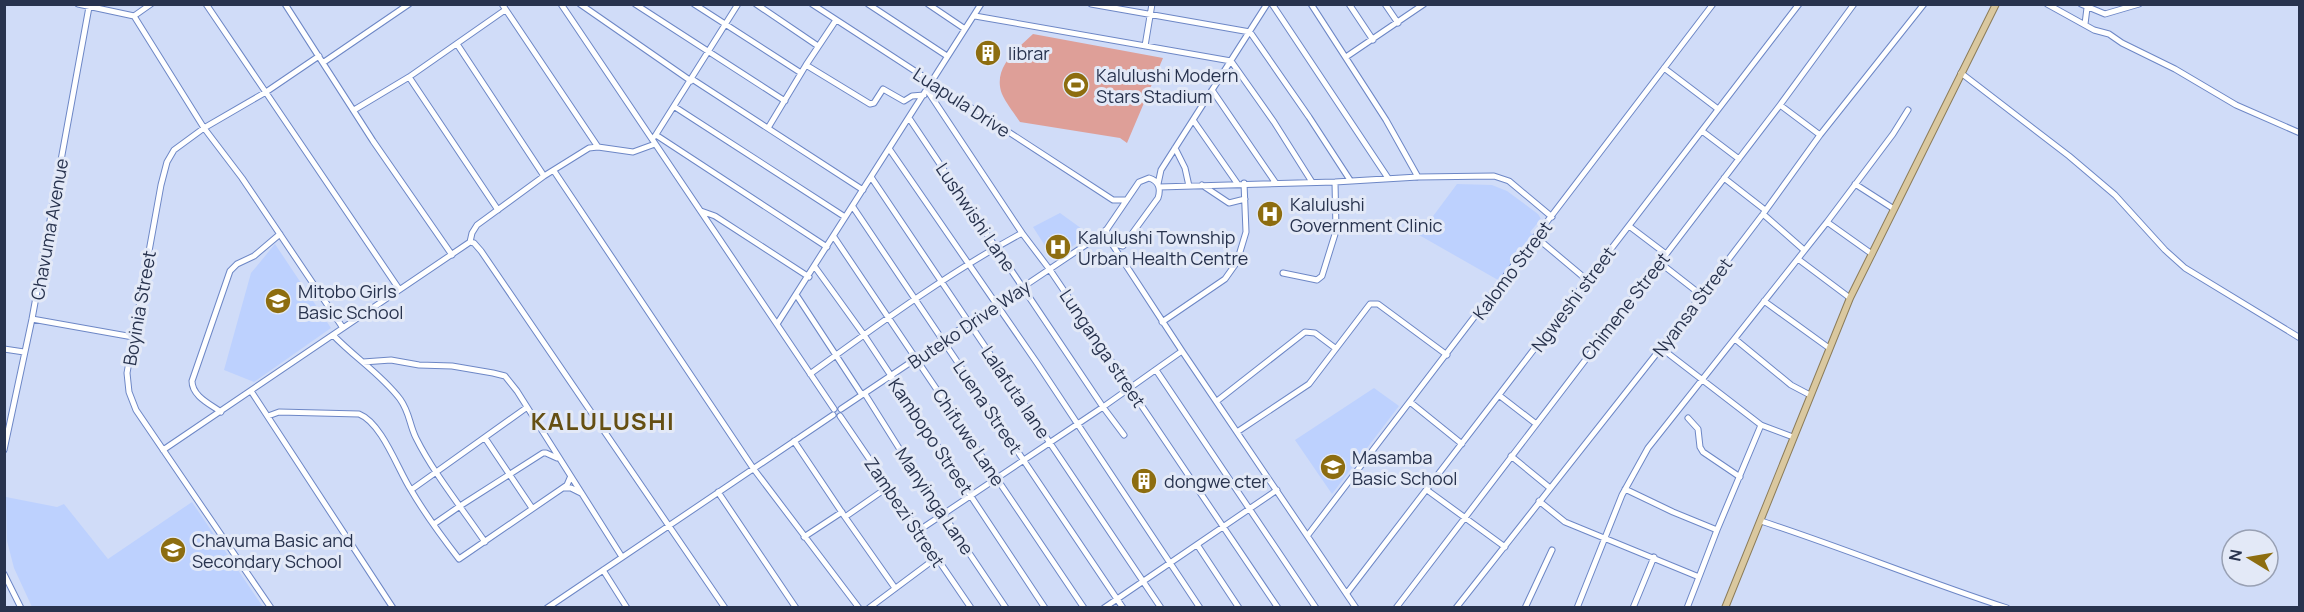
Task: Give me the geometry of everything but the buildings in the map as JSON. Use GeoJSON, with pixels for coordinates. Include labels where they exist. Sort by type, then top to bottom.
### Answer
{"type":"FeatureCollection","features":[{"type":"Feature","properties":{"kind":"main road"},"geometry":{"type":"LineString","coordinates":[[1725,608],[1850,298],[1996,4]]}},
{"type":"Feature","properties":{"kind":"street"},"geometry":{"type":"LineString","coordinates":[[78,4],[134,16],[151,4]]}},
{"type":"Feature","properties":{"kind":"street"},"geometry":{"type":"LineString","coordinates":[[206,4],[399,289]]}},
{"type":"Feature","properties":{"kind":"street"},"geometry":{"type":"LineString","coordinates":[[285,4],[373,141],[452,255]]}},
{"type":"Feature","properties":{"kind":"street"},"geometry":{"type":"LineString","coordinates":[[324,62],[409,4]]}},
{"type":"Feature","properties":{"kind":"street"},"geometry":{"type":"LineString","coordinates":[[502,4],[598,147]]}},
{"type":"Feature","properties":{"kind":"street"},"geometry":{"type":"LineString","coordinates":[[547,608],[794,441],[833,412],[841,409],[840,416],[833,412],[655,140],[561,4]]}},
{"type":"Feature","properties":{"kind":"street"},"geometry":{"type":"LineString","coordinates":[[580,4],[692,80],[863,190]]}},
{"type":"Feature","properties":{"kind":"street"},"geometry":{"type":"LineString","coordinates":[[635,4],[785,101]]}},
{"type":"Feature","properties":{"kind":"street"},"geometry":{"type":"LineString","coordinates":[[694,4],[801,74]]}},
{"type":"Feature","properties":{"kind":"street"},"geometry":{"type":"LineString","coordinates":[[163,450],[452,255],[470,242],[474,229],[498,210],[544,176],[588,148],[598,147],[633,152],[655,140],[738,4]]}},
{"type":"Feature","properties":{"kind":"street"},"geometry":{"type":"LineString","coordinates":[[756,4],[818,46]]}},
{"type":"Feature","properties":{"kind":"street","name":"Luapula Drive"},"geometry":{"type":"LineString","coordinates":[[812,4],[1113,200]]}},
{"type":"Feature","properties":{"kind":"street"},"geometry":{"type":"LineString","coordinates":[[868,4],[947,56]]}},
{"type":"Feature","properties":{"kind":"street"},"geometry":{"type":"LineString","coordinates":[[928,4],[965,29]]}},
{"type":"Feature","properties":{"kind":"street"},"geometry":{"type":"LineString","coordinates":[[777,324],[981,4]]}},
{"type":"Feature","properties":{"kind":"street"},"geometry":{"type":"LineString","coordinates":[[1091,4],[1250,32],[1350,180]]}},
{"type":"Feature","properties":{"kind":"street"},"geometry":{"type":"LineString","coordinates":[[1145,46],[1152,4]]}},
{"type":"Feature","properties":{"kind":"street"},"geometry":{"type":"LineString","coordinates":[[1122,261],[1124,246],[1158,198],[1161,170],[1267,4]]}},
{"type":"Feature","properties":{"kind":"street"},"geometry":{"type":"LineString","coordinates":[[1272,4],[1388,178]]}},
{"type":"Feature","properties":{"kind":"street"},"geometry":{"type":"LineString","coordinates":[[1311,4],[1346,57],[1418,177]]}},
{"type":"Feature","properties":{"kind":"street"},"geometry":{"type":"LineString","coordinates":[[1349,4],[1372,40]]}},
{"type":"Feature","properties":{"kind":"street"},"geometry":{"type":"LineString","coordinates":[[1385,4],[1398,22]]}},
{"type":"Feature","properties":{"kind":"street"},"geometry":{"type":"LineString","coordinates":[[1346,57],[1424,4]]}},
{"type":"Feature","properties":{"kind":"street","name":"Kalomo Street"},"geometry":{"type":"LineString","coordinates":[[1308,536],[1713,4]]}},
{"type":"Feature","properties":{"kind":"street","name":"Ngweshi street"},"geometry":{"type":"LineString","coordinates":[[1347,593],[1799,4]]}},
{"type":"Feature","properties":{"kind":"street","name":"Chimene Street"},"geometry":{"type":"LineString","coordinates":[[1396,608],[1463,517],[1780,105],[1854,4]]}},
{"type":"Feature","properties":{"kind":"street","name":"Nyansa Street"},"geometry":{"type":"LineString","coordinates":[[1456,608],[1661,348],[1820,135],[1924,4]]}},
{"type":"Feature","properties":{"kind":"street"},"geometry":{"type":"LineString","coordinates":[[2047,4],[2094,30],[2109,34],[2122,43],[2175,69],[2236,105],[2300,133]]}},
{"type":"Feature","properties":{"kind":"street"},"geometry":{"type":"LineString","coordinates":[[2085,24],[2084,6],[2105,14],[2139,4]]}},
{"type":"Feature","properties":{"kind":"street","name":"Chavuma Avenue"},"geometry":{"type":"LineString","coordinates":[[4,450],[32,320],[89,7]]}},
{"type":"Feature","properties":{"kind":"street"},"geometry":{"type":"LineString","coordinates":[[354,110],[409,77],[506,10]]}},
{"type":"Feature","properties":{"kind":"street"},"geometry":{"type":"LineString","coordinates":[[134,16],[204,128],[280,234],[343,328]]}},
{"type":"Feature","properties":{"kind":"street"},"geometry":{"type":"LineString","coordinates":[[975,16],[1231,61],[1312,182]]}},
{"type":"Feature","properties":{"kind":"street"},"geometry":{"type":"LineString","coordinates":[[768,128],[836,20]]}},
{"type":"Feature","properties":{"kind":"street"},"geometry":{"type":"LineString","coordinates":[[457,44],[544,176]]}},
{"type":"Feature","properties":{"kind":"street","name":"Boyinia Street"},"geometry":{"type":"LineString","coordinates":[[271,608],[136,410],[129,392],[127,373],[166,162],[174,150],[204,128],[266,92],[319,56]]}},
{"type":"Feature","properties":{"kind":"street"},"geometry":{"type":"LineString","coordinates":[[806,65],[870,104],[874,103],[883,89],[904,101],[912,96],[925,93]]}},
{"type":"Feature","properties":{"kind":"street"},"geometry":{"type":"LineString","coordinates":[[1664,69],[1718,108]]}},
{"type":"Feature","properties":{"kind":"street"},"geometry":{"type":"LineString","coordinates":[[1961,73],[2069,156],[2115,195],[2165,250],[2185,268],[2300,338]]}},
{"type":"Feature","properties":{"kind":"street"},"geometry":{"type":"LineString","coordinates":[[409,77],[498,210]]}},
{"type":"Feature","properties":{"kind":"street"},"geometry":{"type":"LineString","coordinates":[[1212,90],[1275,182]]}},
{"type":"Feature","properties":{"kind":"street","name":"Lunganga street"},"geometry":{"type":"LineString","coordinates":[[925,93],[1050,270],[1278,608]]}},
{"type":"Feature","properties":{"kind":"street"},"geometry":{"type":"LineString","coordinates":[[1780,105],[1820,135]]}},
{"type":"Feature","properties":{"kind":"street"},"geometry":{"type":"LineString","coordinates":[[675,107],[845,217]]}},
{"type":"Feature","properties":{"kind":"street"},"geometry":{"type":"LineString","coordinates":[[1577,608],[1625,489],[1648,448],[1827,222],[1893,134],[1908,110]]}},
{"type":"Feature","properties":{"kind":"street","name":"Lushwishi Lane"},"geometry":{"type":"LineString","coordinates":[[909,118],[1124,435]]}},
{"type":"Feature","properties":{"kind":"street"},"geometry":{"type":"LineString","coordinates":[[1193,120],[1236,183]]}},
{"type":"Feature","properties":{"kind":"street"},"geometry":{"type":"LineString","coordinates":[[1702,131],[1739,159]]}},
{"type":"Feature","properties":{"kind":"street"},"geometry":{"type":"LineString","coordinates":[[655,140],[826,247]]}},
{"type":"Feature","properties":{"kind":"street"},"geometry":{"type":"LineString","coordinates":[[1175,148],[1185,168],[1189,186]]}},
{"type":"Feature","properties":{"kind":"street"},"geometry":{"type":"LineString","coordinates":[[890,150],[1200,608]]}},
{"type":"Feature","properties":{"kind":"street","name":"Buteko Drive Way"},"geometry":{"type":"LineString","coordinates":[[841,409],[1096,238],[1107,229],[1139,182],[1161,170]]}},
{"type":"Feature","properties":{"kind":"street"},"geometry":{"type":"LineString","coordinates":[[554,171],[753,468],[859,608]]}},
{"type":"Feature","properties":{"kind":"street"},"geometry":{"type":"LineString","coordinates":[[1159,186],[1494,176],[1509,181],[1552,217]]}},
{"type":"Feature","properties":{"kind":"street","name":"Lalafuta lane"},"geometry":{"type":"LineString","coordinates":[[871,177],[1161,608]]}},
{"type":"Feature","properties":{"kind":"street"},"geometry":{"type":"LineString","coordinates":[[1146,178],[1154,180],[1159,186]]}},
{"type":"Feature","properties":{"kind":"street"},"geometry":{"type":"LineString","coordinates":[[1724,178],[1804,250]]}},
{"type":"Feature","properties":{"kind":"street"},"geometry":{"type":"LineString","coordinates":[[1283,273],[1317,280],[1322,276],[1336,231],[1335,182]]}},
{"type":"Feature","properties":{"kind":"street"},"geometry":{"type":"LineString","coordinates":[[1162,322],[1217,285],[1229,273],[1242,248],[1246,232],[1244,183]]}},
{"type":"Feature","properties":{"kind":"street"},"geometry":{"type":"LineString","coordinates":[[1855,184],[1894,209]]}},
{"type":"Feature","properties":{"kind":"street"},"geometry":{"type":"LineString","coordinates":[[1202,185],[1229,203],[1245,199]]}},
{"type":"Feature","properties":{"kind":"street"},"geometry":{"type":"LineString","coordinates":[[1117,214],[1113,200],[1126,200]]}},
{"type":"Feature","properties":{"kind":"street","name":"Luena Street"},"geometry":{"type":"LineString","coordinates":[[853,207],[1123,608]]}},
{"type":"Feature","properties":{"kind":"street"},"geometry":{"type":"LineString","coordinates":[[700,211],[716,216],[809,277]]}},
{"type":"Feature","properties":{"kind":"street"},"geometry":{"type":"LineString","coordinates":[[1827,222],[1872,254]]}},
{"type":"Feature","properties":{"kind":"street"},"geometry":{"type":"LineString","coordinates":[[1629,226],[1666,254]]}},
{"type":"Feature","properties":{"kind":"street"},"geometry":{"type":"LineString","coordinates":[[1107,229],[1110,241],[1162,322],[1356,608]]}},
{"type":"Feature","properties":{"kind":"street"},"geometry":{"type":"LineString","coordinates":[[810,374],[916,299],[996,247],[1022,233]]}},
{"type":"Feature","properties":{"kind":"street"},"geometry":{"type":"LineString","coordinates":[[221,412],[196,393],[192,388],[192,381],[230,271],[240,262],[250,259],[280,234]]}},
{"type":"Feature","properties":{"kind":"street","name":"Chifuwe Lane"},"geometry":{"type":"LineString","coordinates":[[834,237],[1084,608]]}},
{"type":"Feature","properties":{"kind":"street"},"geometry":{"type":"LineString","coordinates":[[1096,238],[1124,246]]}},
{"type":"Feature","properties":{"kind":"street"},"geometry":{"type":"LineString","coordinates":[[1537,238],[1564,258],[1587,280]]}},
{"type":"Feature","properties":{"kind":"street"},"geometry":{"type":"LineString","coordinates":[[470,242],[481,251],[725,608]]}},
{"type":"Feature","properties":{"kind":"street"},"geometry":{"type":"LineString","coordinates":[[1798,259],[1850,298]]}},
{"type":"Feature","properties":{"kind":"street"},"geometry":{"type":"LineString","coordinates":[[1659,262],[1700,294]]}},
{"type":"Feature","properties":{"kind":"street","name":"Kambopo Street"},"geometry":{"type":"LineString","coordinates":[[815,267],[864,335],[1045,608]]}},
{"type":"Feature","properties":{"kind":"street","name":"Manyinga Lane"},"geometry":{"type":"LineString","coordinates":[[796,296],[1006,608]]}},
{"type":"Feature","properties":{"kind":"street"},"geometry":{"type":"LineString","coordinates":[[1764,301],[1828,348]]}},
{"type":"Feature","properties":{"kind":"street"},"geometry":{"type":"LineString","coordinates":[[1237,432],[1309,384],[1370,304],[1374,303],[1447,355]]}},
{"type":"Feature","properties":{"kind":"street"},"geometry":{"type":"LineString","coordinates":[[32,320],[133,337]]}},
{"type":"Feature","properties":{"kind":"street"},"geometry":{"type":"LineString","coordinates":[[1217,401],[1305,332],[1315,333],[1335,348]]}},
{"type":"Feature","properties":{"kind":"street"},"geometry":{"type":"LineString","coordinates":[[333,335],[391,388],[404,406],[412,422],[415,436],[485,542]]}},
{"type":"Feature","properties":{"kind":"street"},"geometry":{"type":"LineString","coordinates":[[1735,339],[1791,385],[1810,395]]}},
{"type":"Feature","properties":{"kind":"street"},"geometry":{"type":"LineString","coordinates":[[1661,348],[1761,424],[1793,437]]}},
{"type":"Feature","properties":{"kind":"street"},"geometry":{"type":"LineString","coordinates":[[4,349],[24,352]]}},
{"type":"Feature","properties":{"kind":"street"},"geometry":{"type":"LineString","coordinates":[[918,531],[1130,389],[1182,351]]}},
{"type":"Feature","properties":{"kind":"street"},"geometry":{"type":"LineString","coordinates":[[363,362],[390,360],[419,365],[452,366],[502,375],[517,391],[622,557]]}},
{"type":"Feature","properties":{"kind":"street"},"geometry":{"type":"LineString","coordinates":[[1156,370],[1316,608]]}},
{"type":"Feature","properties":{"kind":"street"},"geometry":{"type":"LineString","coordinates":[[251,391],[393,608]]}},
{"type":"Feature","properties":{"kind":"street"},"geometry":{"type":"LineString","coordinates":[[1500,396],[1535,423]]}},
{"type":"Feature","properties":{"kind":"street"},"geometry":{"type":"LineString","coordinates":[[1410,402],[1462,444]]}},
{"type":"Feature","properties":{"kind":"street"},"geometry":{"type":"LineString","coordinates":[[411,490],[526,408]]}},
{"type":"Feature","properties":{"kind":"street"},"geometry":{"type":"LineString","coordinates":[[268,416],[279,412],[364,416],[380,435],[411,490],[459,559],[567,485],[570,478]]}},
{"type":"Feature","properties":{"kind":"street","name":"Zambezi Street"},"geometry":{"type":"LineString","coordinates":[[840,416],[970,608]]}},
{"type":"Feature","properties":{"kind":"street"},"geometry":{"type":"LineString","coordinates":[[1688,418],[1698,429],[1700,447],[1703,452],[1740,477]]}},
{"type":"Feature","properties":{"kind":"street"},"geometry":{"type":"LineString","coordinates":[[1687,608],[1761,424]]}},
{"type":"Feature","properties":{"kind":"street"},"geometry":{"type":"LineString","coordinates":[[485,438],[532,508]]}},
{"type":"Feature","properties":{"kind":"street"},"geometry":{"type":"LineString","coordinates":[[794,441],[895,588]]}},
{"type":"Feature","properties":{"kind":"street"},"geometry":{"type":"LineString","coordinates":[[434,524],[544,453],[560,461]]}},
{"type":"Feature","properties":{"kind":"street"},"geometry":{"type":"LineString","coordinates":[[1511,456],[1550,488]]}},
{"type":"Feature","properties":{"kind":"street"},"geometry":{"type":"LineString","coordinates":[[804,537],[888,487]]}},
{"type":"Feature","properties":{"kind":"street"},"geometry":{"type":"LineString","coordinates":[[562,488],[571,488],[582,494]]}},
{"type":"Feature","properties":{"kind":"street"},"geometry":{"type":"LineString","coordinates":[[1625,489],[1717,530]]}},
{"type":"Feature","properties":{"kind":"street"},"geometry":{"type":"LineString","coordinates":[[1104,608],[1277,490]]}},
{"type":"Feature","properties":{"kind":"street"},"geometry":{"type":"LineString","coordinates":[[1427,490],[1505,547]]}},
{"type":"Feature","properties":{"kind":"street"},"geometry":{"type":"LineString","coordinates":[[718,492],[796,608]]}},
{"type":"Feature","properties":{"kind":"street"},"geometry":{"type":"LineString","coordinates":[[1539,501],[1565,522],[1699,577]]}},
{"type":"Feature","properties":{"kind":"street"},"geometry":{"type":"LineString","coordinates":[[1761,521],[2007,608]]}},
{"type":"Feature","properties":{"kind":"street"},"geometry":{"type":"LineString","coordinates":[[1198,546],[1239,608]]}},
{"type":"Feature","properties":{"kind":"street"},"geometry":{"type":"LineString","coordinates":[[1525,608],[1552,550]]}},
{"type":"Feature","properties":{"kind":"street"},"geometry":{"type":"LineString","coordinates":[[869,608],[877,605],[895,588],[936,558]]}},
{"type":"Feature","properties":{"kind":"street"},"geometry":{"type":"LineString","coordinates":[[1633,608],[1654,558]]}},
{"type":"Feature","properties":{"kind":"street"},"geometry":{"type":"LineString","coordinates":[[603,570],[627,608]]}},
{"type":"Feature","properties":{"kind":"street"},"geometry":{"type":"LineString","coordinates":[[4,574],[21,608]]}},
{"type":"Feature","properties":{"kind":"shaded area","name":"Kalulushi Modern Stars Stadium"},"geometry":{"type":"Polygon","coordinates":[[[1033,34],[1163,58],[1127,143],[1120,138],[1020,122],[1002,94],[1000,76],[1008,60],[1033,34]]]}},
{"type":"Feature","properties":{"kind":"shaded area"},"geometry":{"type":"Polygon","coordinates":[[[1457,184],[1492,185],[1507,191],[1538,214],[1541,219],[1530,232],[1533,235],[1498,280],[1419,235],[1457,184]]]}},
{"type":"Feature","properties":{"kind":"shaded area","name":"Kalulushi Township Urban Health Centre"},"geometry":{"type":"Polygon","coordinates":[[[1060,213],[1089,234],[1054,260],[1033,227],[1060,213]]]}},
{"type":"Feature","properties":{"kind":"shaded area","name":"Mitobo Girls Basic School"},"geometry":{"type":"Polygon","coordinates":[[[275,244],[331,328],[254,382],[224,370],[251,273],[275,244]]]}},
{"type":"Feature","properties":{"kind":"shaded area","name":"Masamba Basic School"},"geometry":{"type":"Polygon","coordinates":[[[1374,388],[1399,406],[1332,494],[1295,440],[1374,388]]]}},
{"type":"Feature","properties":{"kind":"shaded area","name":"Chavuma Basic and Secondary School"},"geometry":{"type":"Polygon","coordinates":[[[6,497],[57,507],[64,504],[108,559],[192,502],[263,607],[32,607],[14,568],[7,541],[6,497]]]}},
{"type":"Feature","properties":{"kind":"place","name":"librar"},"geometry":{"type":"Point","coordinates":[988,53]}},
{"type":"Feature","properties":{"kind":"place","name":"Kalulushi Modern Stars Stadium"},"geometry":{"type":"Point","coordinates":[1076,85]}},
{"type":"Feature","properties":{"kind":"place","name":"Kalulushi Government Clinic"},"geometry":{"type":"Point","coordinates":[1270,214]}},
{"type":"Feature","properties":{"kind":"place","name":"Kalulushi Township Urban Health Centre"},"geometry":{"type":"Point","coordinates":[1058,247]}},
{"type":"Feature","properties":{"kind":"place","name":"Mitobo Girls Basic School"},"geometry":{"type":"Point","coordinates":[278,301]}},
{"type":"Feature","properties":{"kind":"place","name":"Masamba Basic School"},"geometry":{"type":"Point","coordinates":[1333,467]}},
{"type":"Feature","properties":{"kind":"place","name":"dongwe cter"},"geometry":{"type":"Point","coordinates":[1144,481]}},
{"type":"Feature","properties":{"kind":"place","name":"Chavuma Basic and Secondary School"},"geometry":{"type":"Point","coordinates":[173,550]}},
{"type":"Feature","properties":{"kind":"district","name":"KALULUSHI"},"geometry":{"type":"Point","coordinates":[603,420]}}]}
